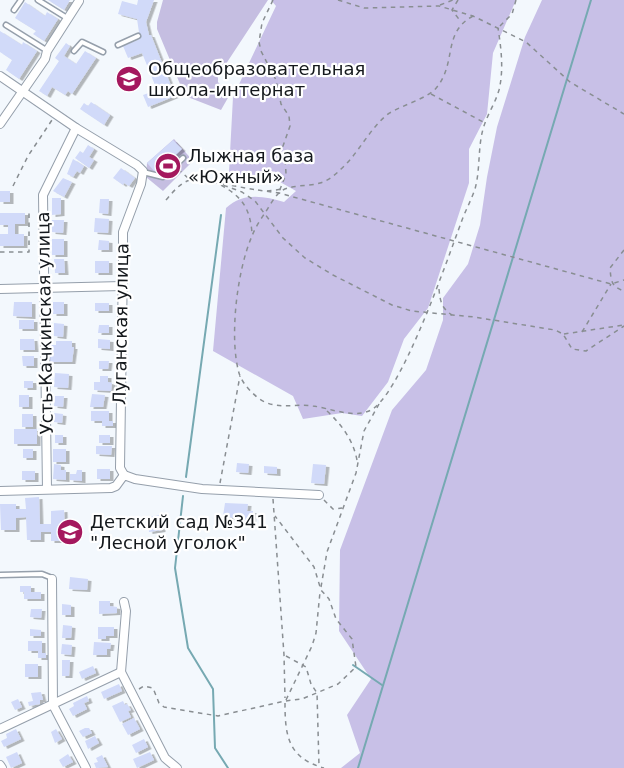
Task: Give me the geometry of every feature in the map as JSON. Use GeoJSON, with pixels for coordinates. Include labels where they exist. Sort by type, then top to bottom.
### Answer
{"type":"FeatureCollection","features":[{"type":"Feature","properties":{"kind":"street"},"geometry":{"type":"LineString","coordinates":[[0,123],[23,92],[79,1]]}},
{"type":"Feature","properties":{"kind":"street"},"geometry":{"type":"LineString","coordinates":[[0,76],[76,128],[137,165],[143,173]]}},
{"type":"Feature","properties":{"kind":"street","name":"Усть-Качкинская улица"},"geometry":{"type":"LineString","coordinates":[[47,489],[43,195],[76,128]]}},
{"type":"Feature","properties":{"kind":"street","name":"Луганская улица"},"geometry":{"type":"LineString","coordinates":[[124,475],[120,468],[123,232],[143,173]]}},
{"type":"Feature","properties":{"kind":"street"},"geometry":{"type":"LineString","coordinates":[[0,289],[122,286]]}},
{"type":"Feature","properties":{"kind":"street"},"geometry":{"type":"LineString","coordinates":[[0,491],[111,488],[116,486],[124,475],[168,484],[320,495]]}},
{"type":"Feature","properties":{"kind":"street"},"geometry":{"type":"LineString","coordinates":[[52,579],[53,705],[86,768]]}},
{"type":"Feature","properties":{"kind":"street"},"geometry":{"type":"LineString","coordinates":[[124,602],[126,612],[121,672],[165,758],[177,768]]}},
{"type":"Feature","properties":{"kind":"street"},"geometry":{"type":"LineString","coordinates":[[0,729],[121,672]]}},
{"type":"Feature","properties":{"kind":"lane"},"geometry":{"type":"LineString","coordinates":[[14,10],[21,0]]}},
{"type":"Feature","properties":{"kind":"lane"},"geometry":{"type":"LineString","coordinates":[[38,0],[67,19]]}},
{"type":"Feature","properties":{"kind":"lane"},"geometry":{"type":"LineString","coordinates":[[6,25],[47,51]]}},
{"type":"Feature","properties":{"kind":"lane"},"geometry":{"type":"LineString","coordinates":[[118,45],[138,36]]}},
{"type":"Feature","properties":{"kind":"lane"},"geometry":{"type":"LineString","coordinates":[[74,51],[82,42],[103,52]]}},
{"type":"Feature","properties":{"kind":"lane"},"geometry":{"type":"LineString","coordinates":[[143,173],[163,177],[183,158]]}},
{"type":"Feature","properties":{"kind":"lane"},"geometry":{"type":"LineString","coordinates":[[0,575],[42,574],[52,579]]}},
{"type":"Feature","properties":{"kind":"path"},"geometry":{"type":"LineString","coordinates":[[219,489],[240,375],[236,312],[243,263],[252,235],[279,193],[286,174],[283,146],[290,126],[289,116],[281,104],[276,80],[261,51],[259,42],[262,23],[273,0]]}},
{"type":"Feature","properties":{"kind":"path"},"geometry":{"type":"LineString","coordinates":[[338,0],[364,8],[439,6],[473,16],[526,42],[564,78],[624,114]]}},
{"type":"Feature","properties":{"kind":"path"},"geometry":{"type":"LineString","coordinates":[[439,6],[453,0]]}},
{"type":"Feature","properties":{"kind":"path"},"geometry":{"type":"LineString","coordinates":[[452,10],[458,0]]}},
{"type":"Feature","properties":{"kind":"path"},"geometry":{"type":"LineString","coordinates":[[285,701],[316,633],[327,552],[356,473],[364,431],[403,365],[427,313],[476,186],[479,148],[485,123],[500,89],[498,28],[512,14],[516,0]]}},
{"type":"Feature","properties":{"kind":"path"},"geometry":{"type":"LineString","coordinates":[[452,10],[461,22]]}},
{"type":"Feature","properties":{"kind":"path"},"geometry":{"type":"LineString","coordinates":[[258,190],[287,189],[328,180],[342,168],[389,114],[430,93],[438,86],[448,68],[453,39],[461,22],[473,16]]}},
{"type":"Feature","properties":{"kind":"path"},"geometry":{"type":"LineString","coordinates":[[430,93],[485,123]]}},
{"type":"Feature","properties":{"kind":"path"},"geometry":{"type":"LineString","coordinates":[[12,186],[28,156],[53,119]]}},
{"type":"Feature","properties":{"kind":"path"},"geometry":{"type":"LineString","coordinates":[[175,166],[188,179]]}},
{"type":"Feature","properties":{"kind":"path"},"geometry":{"type":"LineString","coordinates":[[166,200],[188,179],[206,179],[242,192],[255,201],[283,238],[305,258],[392,305],[412,311],[555,330],[563,334],[624,326]]}},
{"type":"Feature","properties":{"kind":"path"},"geometry":{"type":"LineString","coordinates":[[215,182],[279,193],[611,284],[624,291]]}},
{"type":"Feature","properties":{"kind":"path"},"geometry":{"type":"LineString","coordinates":[[215,182],[234,193],[246,206],[251,217],[252,235]]}},
{"type":"Feature","properties":{"kind":"path"},"geometry":{"type":"LineString","coordinates":[[279,193],[287,189]]}},
{"type":"Feature","properties":{"kind":"path"},"geometry":{"type":"LineString","coordinates":[[0,252],[29,252],[29,210]]}},
{"type":"Feature","properties":{"kind":"path"},"geometry":{"type":"LineString","coordinates":[[582,332],[611,284],[610,268],[624,250]]}},
{"type":"Feature","properties":{"kind":"path"},"geometry":{"type":"LineString","coordinates":[[611,284],[624,280]]}},
{"type":"Feature","properties":{"kind":"path"},"geometry":{"type":"LineString","coordinates":[[439,286],[440,302],[446,311],[453,315]]}},
{"type":"Feature","properties":{"kind":"path"},"geometry":{"type":"LineString","coordinates":[[563,334],[572,350],[586,351],[624,326]]}},
{"type":"Feature","properties":{"kind":"path"},"geometry":{"type":"LineString","coordinates":[[240,375],[246,387],[259,398],[270,404],[284,407],[313,406],[325,410],[366,412],[380,403]]}},
{"type":"Feature","properties":{"kind":"path"},"geometry":{"type":"LineString","coordinates":[[325,410],[344,430],[355,450],[357,461]]}},
{"type":"Feature","properties":{"kind":"path"},"geometry":{"type":"LineString","coordinates":[[273,492],[284,655],[285,729],[291,745],[301,758],[324,768]]}},
{"type":"Feature","properties":{"kind":"path"},"geometry":{"type":"LineString","coordinates":[[320,495],[333,509],[343,508]]}},
{"type":"Feature","properties":{"kind":"path"},"geometry":{"type":"LineString","coordinates":[[133,692],[144,686],[153,688],[159,704],[164,707],[219,716],[302,699],[338,684],[356,667],[352,639],[336,619],[329,599],[321,590],[314,567],[275,516]]}},
{"type":"Feature","properties":{"kind":"path"},"geometry":{"type":"LineString","coordinates":[[284,655],[306,667],[311,684],[317,693],[319,766]]}},
{"type":"Feature","properties":{"kind":"shaded area"},"geometry":{"type":"Polygon","coordinates":[[[163,0],[268,0],[218,76],[218,82],[229,96],[221,110],[185,96],[157,29],[163,0]]]}},
{"type":"Feature","properties":{"kind":"shaded area"},"geometry":{"type":"Polygon","coordinates":[[[271,0],[516,0],[493,53],[487,114],[469,149],[469,183],[428,308],[404,339],[388,382],[362,416],[342,413],[303,419],[293,396],[213,351],[226,208],[239,199],[247,197],[269,198],[284,202],[296,191],[273,178],[254,179],[229,172],[233,97],[276,6],[271,0]]]}},
{"type":"Feature","properties":{"kind":"shaded area"},"geometry":{"type":"Polygon","coordinates":[[[542,0],[624,0],[624,768],[341,768],[360,753],[347,715],[371,679],[339,631],[340,550],[392,410],[426,370],[443,320],[443,298],[468,264],[480,225],[497,127],[525,37],[542,0]]]}},
{"type":"Feature","properties":{"kind":"shaded area","name":"Лыжная база «Южный»"},"geometry":{"type":"Polygon","coordinates":[[[174,139],[193,161],[163,191],[146,177],[147,163],[174,139]]]}},
{"type":"Feature","properties":{"kind":"building"},"geometry":{"type":"Polygon","coordinates":[[[48,0],[70,0],[64,10],[48,0]]]}},
{"type":"Feature","properties":{"kind":"building"},"geometry":{"type":"Polygon","coordinates":[[[138,0],[154,0],[146,22],[149,35],[151,35],[175,96],[148,107],[143,95],[157,90],[142,53],[128,58],[123,46],[140,39],[137,19],[118,14],[122,1],[137,5],[138,0]]]}},
{"type":"Feature","properties":{"kind":"building"},"geometry":{"type":"Polygon","coordinates":[[[25,2],[45,16],[47,12],[58,19],[44,41],[33,34],[36,31],[15,18],[25,2]]]}},
{"type":"Feature","properties":{"kind":"building"},"geometry":{"type":"Polygon","coordinates":[[[0,31],[22,45],[23,42],[37,51],[19,79],[6,70],[12,60],[0,52],[0,31]]]}},
{"type":"Feature","properties":{"kind":"building"},"geometry":{"type":"Polygon","coordinates":[[[66,43],[70,46],[64,56],[76,64],[85,51],[96,58],[72,94],[68,91],[65,95],[52,87],[47,96],[39,91],[59,61],[55,58],[66,43]]]}},
{"type":"Feature","properties":{"kind":"building"},"geometry":{"type":"Polygon","coordinates":[[[91,102],[110,115],[104,125],[80,109],[84,103],[88,106],[91,102]]]}},
{"type":"Feature","properties":{"kind":"building"},"geometry":{"type":"Polygon","coordinates":[[[173,140],[182,149],[156,173],[147,163],[173,140]]]}},
{"type":"Feature","properties":{"kind":"building"},"geometry":{"type":"Polygon","coordinates":[[[88,145],[94,149],[89,157],[94,160],[89,168],[75,158],[80,151],[83,153],[88,145]]]}},
{"type":"Feature","properties":{"kind":"building"},"geometry":{"type":"Polygon","coordinates":[[[73,159],[84,166],[80,173],[77,171],[73,177],[67,174],[73,159]]]}},
{"type":"Feature","properties":{"kind":"building"},"geometry":{"type":"Polygon","coordinates":[[[121,168],[135,178],[129,186],[113,178],[121,168]]]}},
{"type":"Feature","properties":{"kind":"building"},"geometry":{"type":"Polygon","coordinates":[[[63,178],[72,182],[64,197],[53,191],[63,178]]]}},
{"type":"Feature","properties":{"kind":"building"},"geometry":{"type":"Polygon","coordinates":[[[0,191],[10,191],[10,202],[0,202],[0,191]]]}},
{"type":"Feature","properties":{"kind":"building"},"geometry":{"type":"Polygon","coordinates":[[[52,198],[61,198],[61,214],[52,215],[52,198]]]}},
{"type":"Feature","properties":{"kind":"building"},"geometry":{"type":"Polygon","coordinates":[[[100,199],[109,199],[108,214],[99,213],[100,199]]]}},
{"type":"Feature","properties":{"kind":"building"},"geometry":{"type":"Polygon","coordinates":[[[0,213],[25,213],[25,224],[15,224],[15,234],[24,234],[24,246],[0,246],[0,234],[8,234],[8,225],[0,225],[0,213]]]}},
{"type":"Feature","properties":{"kind":"building"},"geometry":{"type":"Polygon","coordinates":[[[95,218],[109,219],[108,233],[94,232],[95,218]]]}},
{"type":"Feature","properties":{"kind":"building"},"geometry":{"type":"Polygon","coordinates":[[[52,220],[64,220],[63,233],[52,232],[52,220]]]}},
{"type":"Feature","properties":{"kind":"building"},"geometry":{"type":"Polygon","coordinates":[[[52,239],[64,239],[64,255],[52,255],[52,239]]]}},
{"type":"Feature","properties":{"kind":"building"},"geometry":{"type":"Polygon","coordinates":[[[99,240],[109,241],[109,250],[98,250],[99,240]]]}},
{"type":"Feature","properties":{"kind":"building"},"geometry":{"type":"Polygon","coordinates":[[[54,259],[64,259],[65,273],[55,273],[54,259]]]}},
{"type":"Feature","properties":{"kind":"building"},"geometry":{"type":"Polygon","coordinates":[[[95,261],[109,261],[109,273],[95,273],[95,261]]]}},
{"type":"Feature","properties":{"kind":"building"},"geometry":{"type":"Polygon","coordinates":[[[14,302],[32,302],[32,317],[13,316],[14,302]]]}},
{"type":"Feature","properties":{"kind":"building"},"geometry":{"type":"Polygon","coordinates":[[[53,302],[64,302],[64,314],[53,314],[53,302]]]}},
{"type":"Feature","properties":{"kind":"building"},"geometry":{"type":"Polygon","coordinates":[[[95,303],[109,303],[109,311],[95,311],[95,303]]]}},
{"type":"Feature","properties":{"kind":"building"},"geometry":{"type":"Polygon","coordinates":[[[19,320],[34,320],[34,329],[19,329],[19,320]]]}},
{"type":"Feature","properties":{"kind":"building"},"geometry":{"type":"Polygon","coordinates":[[[54,323],[64,324],[63,337],[54,336],[54,323]]]}},
{"type":"Feature","properties":{"kind":"building"},"geometry":{"type":"Polygon","coordinates":[[[99,325],[109,325],[109,333],[98,333],[99,325]]]}},
{"type":"Feature","properties":{"kind":"building"},"geometry":{"type":"Polygon","coordinates":[[[20,339],[34,339],[35,350],[20,350],[20,339]]]}},
{"type":"Feature","properties":{"kind":"building"},"geometry":{"type":"Polygon","coordinates":[[[98,339],[110,340],[110,349],[98,348],[98,339]]]}},
{"type":"Feature","properties":{"kind":"building"},"geometry":{"type":"Polygon","coordinates":[[[56,341],[72,341],[72,347],[74,347],[72,362],[50,362],[50,345],[56,345],[56,341]]]}},
{"type":"Feature","properties":{"kind":"building"},"geometry":{"type":"Polygon","coordinates":[[[22,356],[34,356],[34,366],[23,366],[22,356]]]}},
{"type":"Feature","properties":{"kind":"building"},"geometry":{"type":"Polygon","coordinates":[[[99,361],[109,361],[108,369],[99,369],[99,361]]]}},
{"type":"Feature","properties":{"kind":"building"},"geometry":{"type":"Polygon","coordinates":[[[55,373],[69,374],[68,388],[54,387],[55,373]]]}},
{"type":"Feature","properties":{"kind":"building"},"geometry":{"type":"Polygon","coordinates":[[[100,376],[108,376],[108,382],[112,383],[111,391],[94,390],[94,382],[100,382],[100,376]]]}},
{"type":"Feature","properties":{"kind":"building"},"geometry":{"type":"Polygon","coordinates":[[[24,381],[33,381],[33,388],[24,388],[24,381]]]}},
{"type":"Feature","properties":{"kind":"building"},"geometry":{"type":"Polygon","coordinates":[[[92,394],[105,395],[103,407],[90,407],[92,394]]]}},
{"type":"Feature","properties":{"kind":"building"},"geometry":{"type":"Polygon","coordinates":[[[19,395],[29,395],[29,407],[19,407],[19,395]]]}},
{"type":"Feature","properties":{"kind":"building"},"geometry":{"type":"Polygon","coordinates":[[[55,396],[64,396],[63,407],[54,406],[55,396]]]}},
{"type":"Feature","properties":{"kind":"building"},"geometry":{"type":"Polygon","coordinates":[[[91,411],[109,411],[109,421],[113,421],[113,426],[102,426],[102,421],[91,421],[91,411]]]}},
{"type":"Feature","properties":{"kind":"building"},"geometry":{"type":"Polygon","coordinates":[[[54,413],[63,414],[62,423],[54,422],[54,413]]]}},
{"type":"Feature","properties":{"kind":"building"},"geometry":{"type":"Polygon","coordinates":[[[22,414],[33,414],[33,427],[22,427],[22,414]]]}},
{"type":"Feature","properties":{"kind":"building"},"geometry":{"type":"Polygon","coordinates":[[[14,429],[37,429],[37,444],[14,444],[14,429]]]}},
{"type":"Feature","properties":{"kind":"building"},"geometry":{"type":"Polygon","coordinates":[[[55,435],[63,435],[63,443],[55,443],[55,435]]]}},
{"type":"Feature","properties":{"kind":"building"},"geometry":{"type":"Polygon","coordinates":[[[99,435],[110,435],[110,443],[99,443],[99,435]]]}},
{"type":"Feature","properties":{"kind":"building"},"geometry":{"type":"Polygon","coordinates":[[[96,446],[112,446],[111,455],[96,454],[96,446]]]}},
{"type":"Feature","properties":{"kind":"building"},"geometry":{"type":"Polygon","coordinates":[[[23,449],[33,449],[33,458],[23,458],[23,449]]]}},
{"type":"Feature","properties":{"kind":"building"},"geometry":{"type":"Polygon","coordinates":[[[53,449],[66,449],[66,462],[53,462],[53,449]]]}},
{"type":"Feature","properties":{"kind":"building"},"geometry":{"type":"Polygon","coordinates":[[[237,463],[249,464],[248,473],[236,472],[237,463]]]}},
{"type":"Feature","properties":{"kind":"building"},"geometry":{"type":"Polygon","coordinates":[[[54,464],[61,465],[61,470],[66,470],[66,480],[53,479],[54,464]]]}},
{"type":"Feature","properties":{"kind":"building"},"geometry":{"type":"Polygon","coordinates":[[[313,464],[326,465],[324,484],[311,483],[313,464]]]}},
{"type":"Feature","properties":{"kind":"building"},"geometry":{"type":"Polygon","coordinates":[[[264,466],[277,467],[277,474],[264,473],[264,466]]]}},
{"type":"Feature","properties":{"kind":"building"},"geometry":{"type":"Polygon","coordinates":[[[97,469],[110,469],[110,479],[97,479],[97,469]]]}},
{"type":"Feature","properties":{"kind":"building"},"geometry":{"type":"Polygon","coordinates":[[[77,470],[82,470],[82,481],[70,480],[70,474],[76,474],[77,470]]]}},
{"type":"Feature","properties":{"kind":"building"},"geometry":{"type":"Polygon","coordinates":[[[22,471],[35,471],[35,480],[22,480],[22,471]]]}},
{"type":"Feature","properties":{"kind":"building"},"geometry":{"type":"Polygon","coordinates":[[[39,497],[40,524],[51,524],[51,511],[64,510],[65,541],[51,541],[51,532],[41,532],[41,540],[27,540],[26,517],[16,518],[16,530],[1,530],[0,504],[16,504],[16,509],[26,509],[25,498],[39,497]]]}},
{"type":"Feature","properties":{"kind":"building"},"geometry":{"type":"Polygon","coordinates":[[[225,503],[248,504],[247,511],[253,511],[252,523],[239,522],[239,519],[223,516],[225,503]]]}},
{"type":"Feature","properties":{"kind":"building"},"geometry":{"type":"Polygon","coordinates":[[[160,515],[162,530],[149,532],[147,517],[160,515]]]}},
{"type":"Feature","properties":{"kind":"building"},"geometry":{"type":"Polygon","coordinates":[[[70,577],[88,579],[87,590],[69,589],[70,577]]]}},
{"type":"Feature","properties":{"kind":"building"},"geometry":{"type":"Polygon","coordinates":[[[20,586],[31,586],[31,592],[41,592],[41,599],[24,599],[24,592],[20,592],[20,586]]]}},
{"type":"Feature","properties":{"kind":"building"},"geometry":{"type":"Polygon","coordinates":[[[99,601],[110,601],[110,606],[117,607],[117,613],[99,614],[99,601]]]}},
{"type":"Feature","properties":{"kind":"building"},"geometry":{"type":"Polygon","coordinates":[[[62,604],[71,605],[71,615],[62,615],[62,604]]]}},
{"type":"Feature","properties":{"kind":"building"},"geometry":{"type":"Polygon","coordinates":[[[31,609],[42,609],[41,618],[30,617],[31,609]]]}},
{"type":"Feature","properties":{"kind":"building"},"geometry":{"type":"Polygon","coordinates":[[[63,625],[72,626],[71,638],[62,638],[63,625]]]}},
{"type":"Feature","properties":{"kind":"building"},"geometry":{"type":"Polygon","coordinates":[[[98,627],[114,627],[114,636],[98,639],[98,627]]]}},
{"type":"Feature","properties":{"kind":"building"},"geometry":{"type":"Polygon","coordinates":[[[30,629],[41,630],[41,636],[30,636],[30,629]]]}},
{"type":"Feature","properties":{"kind":"building"},"geometry":{"type":"Polygon","coordinates":[[[28,641],[42,641],[42,653],[46,653],[46,658],[38,658],[38,651],[28,651],[28,641]]]}},
{"type":"Feature","properties":{"kind":"building"},"geometry":{"type":"Polygon","coordinates":[[[94,642],[111,643],[110,649],[107,649],[107,655],[93,655],[94,642]]]}},
{"type":"Feature","properties":{"kind":"building"},"geometry":{"type":"Polygon","coordinates":[[[62,644],[72,645],[71,655],[61,654],[62,644]]]}},
{"type":"Feature","properties":{"kind":"building"},"geometry":{"type":"Polygon","coordinates":[[[62,660],[70,660],[69,676],[62,676],[62,660]]]}},
{"type":"Feature","properties":{"kind":"building"},"geometry":{"type":"Polygon","coordinates":[[[25,664],[38,664],[38,677],[25,677],[25,664]]]}},
{"type":"Feature","properties":{"kind":"building"},"geometry":{"type":"Polygon","coordinates":[[[93,666],[96,673],[82,679],[79,672],[93,666]]]}},
{"type":"Feature","properties":{"kind":"building"},"geometry":{"type":"Polygon","coordinates":[[[119,684],[122,691],[104,699],[101,692],[119,684]]]}},
{"type":"Feature","properties":{"kind":"building"},"geometry":{"type":"Polygon","coordinates":[[[41,692],[43,700],[40,700],[40,704],[29,706],[28,702],[33,701],[31,693],[41,692]]]}},
{"type":"Feature","properties":{"kind":"building"},"geometry":{"type":"Polygon","coordinates":[[[87,696],[89,701],[84,703],[87,709],[73,716],[69,709],[74,706],[73,703],[87,696]]]}},
{"type":"Feature","properties":{"kind":"building"},"geometry":{"type":"Polygon","coordinates":[[[18,699],[22,707],[15,710],[11,702],[18,699]]]}},
{"type":"Feature","properties":{"kind":"building"},"geometry":{"type":"Polygon","coordinates":[[[123,701],[131,710],[128,711],[131,717],[120,722],[112,706],[123,701]]]}},
{"type":"Feature","properties":{"kind":"building"},"geometry":{"type":"Polygon","coordinates":[[[134,718],[140,729],[128,735],[122,724],[134,718]]]}},
{"type":"Feature","properties":{"kind":"building"},"geometry":{"type":"Polygon","coordinates":[[[89,728],[92,733],[83,737],[79,731],[89,728]]]}},
{"type":"Feature","properties":{"kind":"building"},"geometry":{"type":"Polygon","coordinates":[[[16,729],[21,739],[4,747],[1,741],[7,738],[6,734],[16,729]]]}},
{"type":"Feature","properties":{"kind":"building"},"geometry":{"type":"Polygon","coordinates":[[[56,729],[62,739],[55,743],[51,732],[56,729]]]}},
{"type":"Feature","properties":{"kind":"building"},"geometry":{"type":"Polygon","coordinates":[[[95,736],[99,743],[88,749],[85,741],[95,736]]]}},
{"type":"Feature","properties":{"kind":"building"},"geometry":{"type":"Polygon","coordinates":[[[144,739],[148,747],[136,753],[132,745],[144,739]]]}},
{"type":"Feature","properties":{"kind":"building"},"geometry":{"type":"Polygon","coordinates":[[[17,752],[22,763],[11,768],[6,757],[17,752]]]}},
{"type":"Feature","properties":{"kind":"building"},"geometry":{"type":"Polygon","coordinates":[[[150,752],[154,760],[137,768],[133,759],[150,752]]]}},
{"type":"Feature","properties":{"kind":"building"},"geometry":{"type":"Polygon","coordinates":[[[68,754],[73,762],[63,767],[59,760],[68,754]]]}},
{"type":"Feature","properties":{"kind":"building"},"geometry":{"type":"Polygon","coordinates":[[[102,755],[108,767],[96,768],[94,763],[98,762],[96,758],[102,755]]]}},
{"type":"Feature","properties":{"kind":"waterway"},"geometry":{"type":"LineString","coordinates":[[358,768],[591,0]]}},
{"type":"Feature","properties":{"kind":"waterway"},"geometry":{"type":"LineString","coordinates":[[186,477],[221,215]]}},
{"type":"Feature","properties":{"kind":"waterway"},"geometry":{"type":"LineString","coordinates":[[183,496],[175,568],[188,648],[213,689],[215,748],[228,768]]}},
{"type":"Feature","properties":{"kind":"waterway"},"geometry":{"type":"LineString","coordinates":[[353,665],[382,685]]}},
{"type":"Feature","properties":{"kind":"place","name":"Общеобразовательная школа-интернат"},"geometry":{"type":"Point","coordinates":[129,79]}},
{"type":"Feature","properties":{"kind":"place","name":"Лыжная база «Южный»"},"geometry":{"type":"Point","coordinates":[168,166]}},
{"type":"Feature","properties":{"kind":"place","name":"Детский сад №341 \"Лесной уголок\""},"geometry":{"type":"Point","coordinates":[70,532]}}]}
